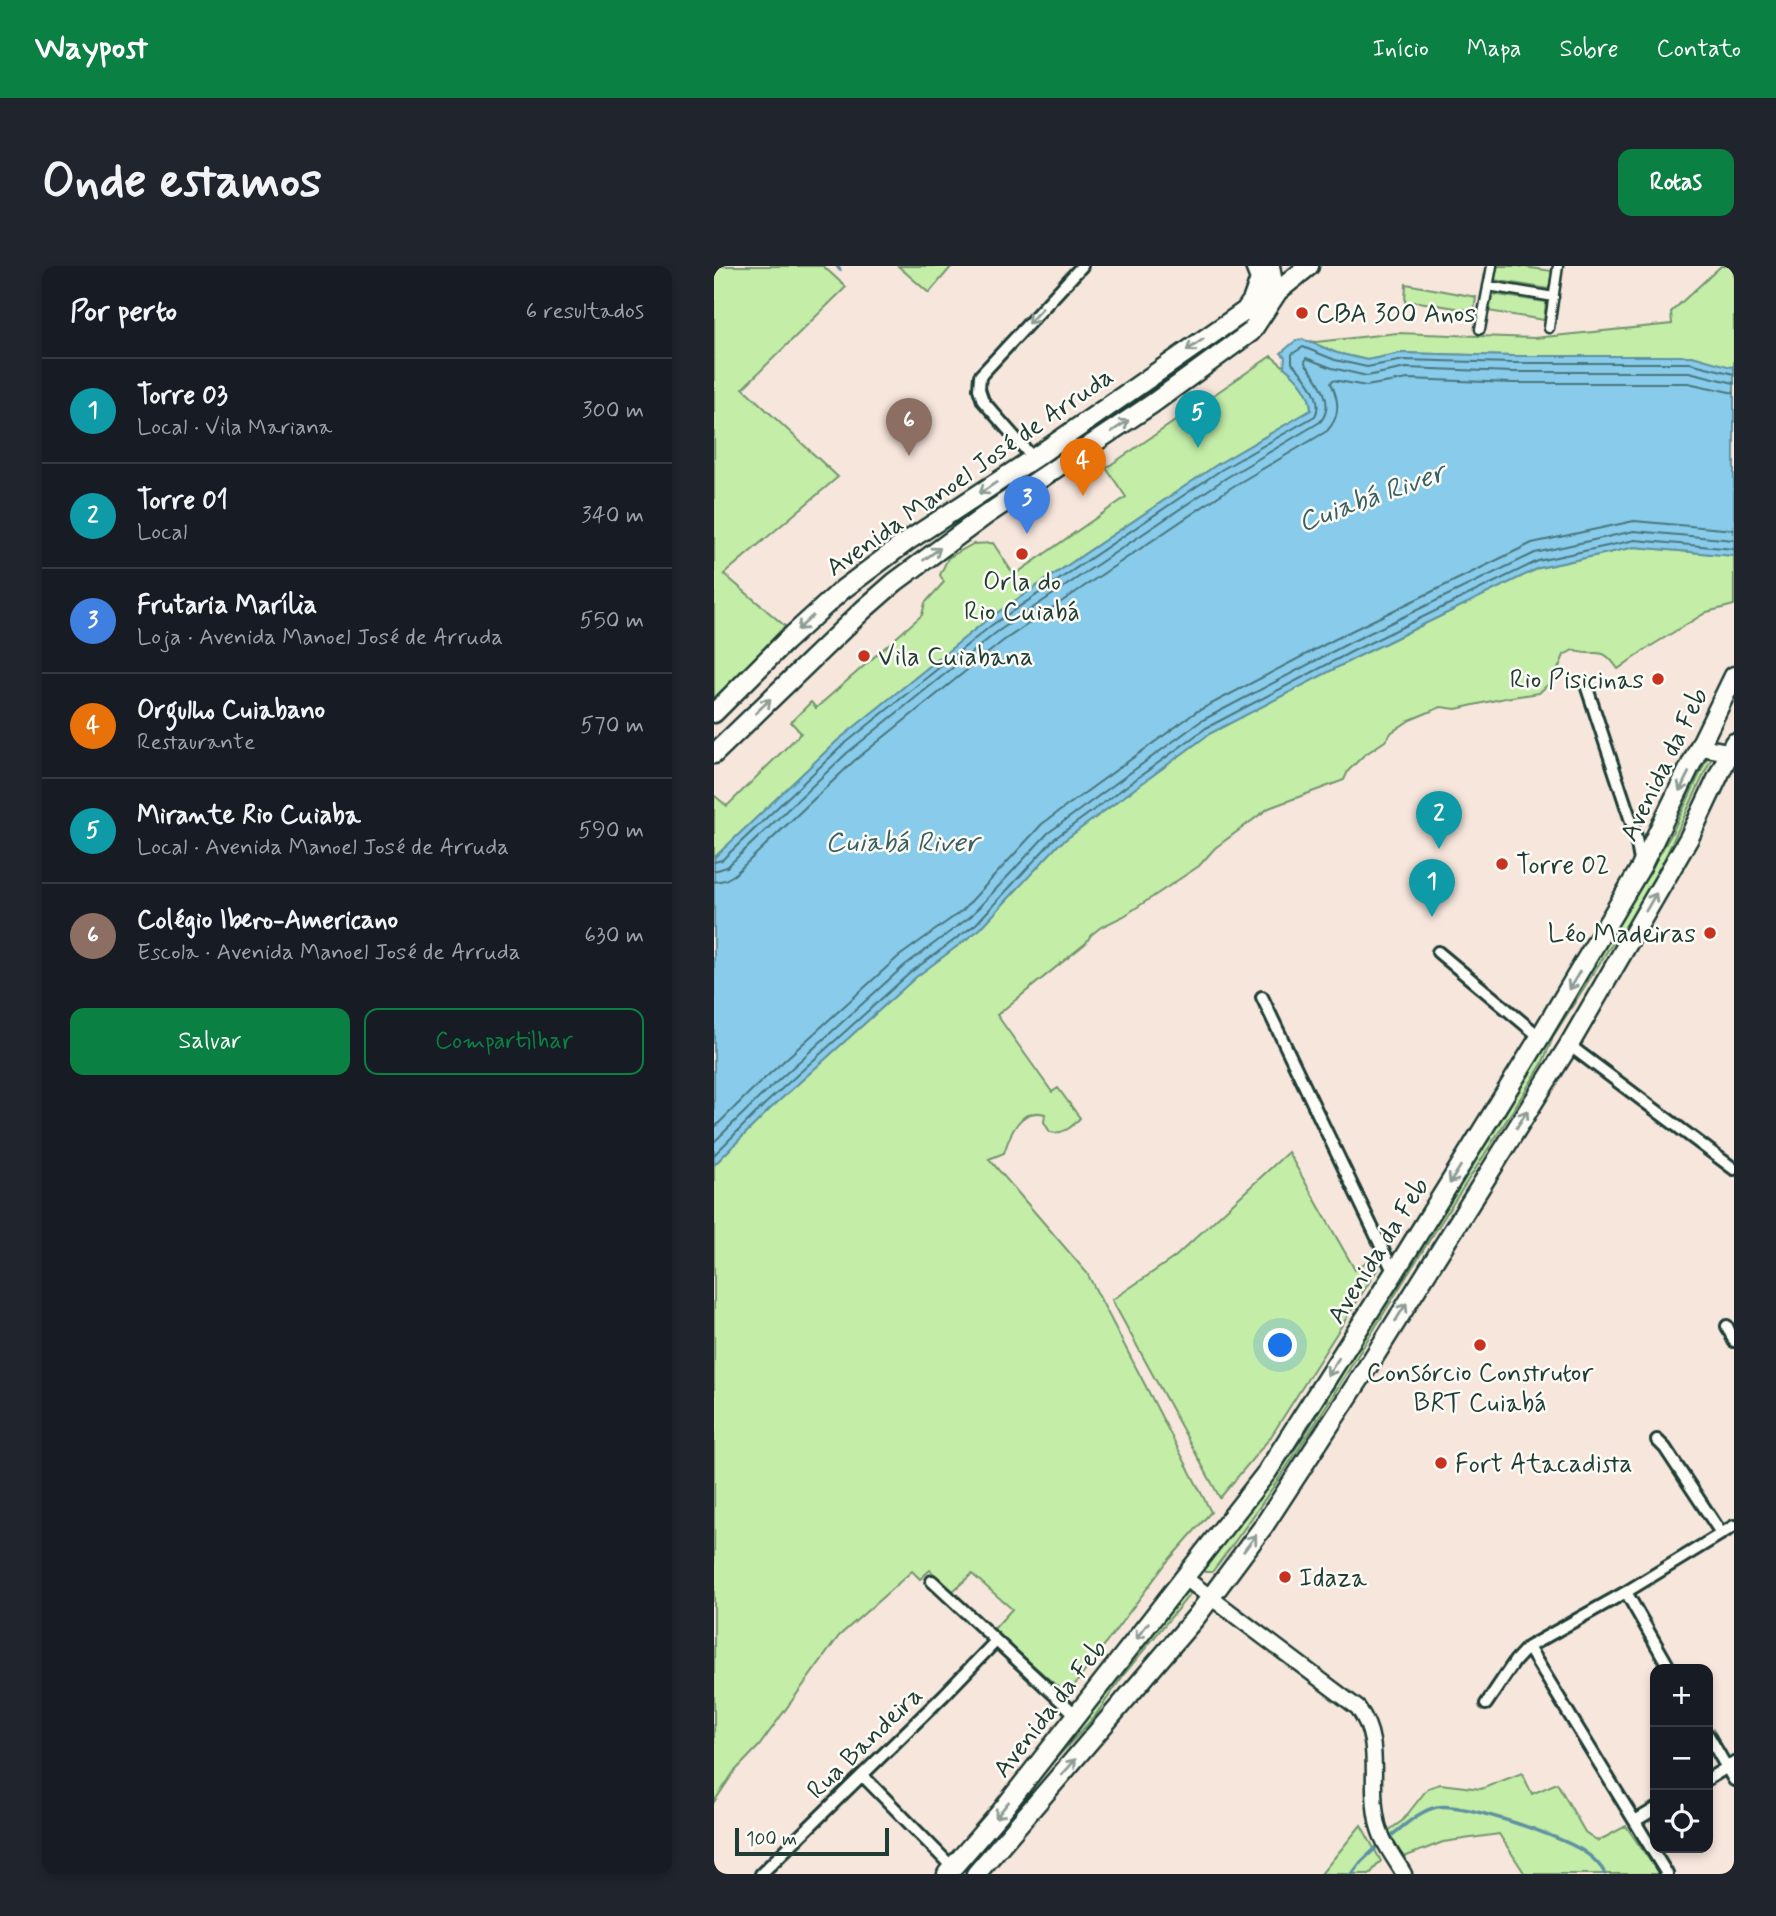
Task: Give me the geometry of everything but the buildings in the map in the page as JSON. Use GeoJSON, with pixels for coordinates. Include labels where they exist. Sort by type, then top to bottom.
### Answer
{"type":"FeatureCollection","features":[{"type":"Feature","properties":{"kind":"main road"},"geometry":{"type":"LineString","coordinates":[[1257,274],[1265,293],[1275,295],[1270,266]]}},
{"type":"Feature","properties":{"kind":"main road","name":"Avenida Manoel José de Arruda"},"geometry":{"type":"LineString","coordinates":[[714,754],[853,619],[895,582],[986,515],[1152,404],[1237,342],[1257,325],[1284,285],[1309,266]]}},
{"type":"Feature","properties":{"kind":"main road","name":"Avenida Manoel José de Arruda"},"geometry":{"type":"LineString","coordinates":[[714,713],[842,590],[906,542],[1033,458],[1236,317],[1249,305],[1257,274]]}},
{"type":"Feature","properties":{"kind":"main road"},"geometry":{"type":"LineString","coordinates":[[1236,317],[1246,313],[1253,314],[1257,325]]}},
{"type":"Feature","properties":{"kind":"main road","name":"Avenida da Feb"},"geometry":{"type":"LineString","coordinates":[[949,1871],[1000,1813],[1185,1578],[1182,1565],[1185,1560],[1262,1464],[1289,1436],[1541,1037],[1641,867],[1734,676]]}},
{"type":"Feature","properties":{"kind":"main road"},"geometry":{"type":"LineString","coordinates":[[714,719],[733,735]]}},
{"type":"Feature","properties":{"kind":"main road"},"geometry":{"type":"LineString","coordinates":[[1701,747],[1733,749]]}},
{"type":"Feature","properties":{"kind":"main road","name":"Avenida da Feb"},"geometry":{"type":"LineString","coordinates":[[976,1874],[1089,1744],[1210,1598],[1263,1527],[1569,1045],[1689,838],[1733,749]]}},
{"type":"Feature","properties":{"kind":"street"},"geometry":{"type":"LineString","coordinates":[[1033,458],[983,401],[979,389],[980,376],[1082,266]]}},
{"type":"Feature","properties":{"kind":"street"},"geometry":{"type":"LineString","coordinates":[[1480,329],[1492,266]]}},
{"type":"Feature","properties":{"kind":"street"},"geometry":{"type":"LineString","coordinates":[[1549,328],[1558,266]]}},
{"type":"Feature","properties":{"kind":"street"},"geometry":{"type":"LineString","coordinates":[[1488,286],[1554,297]]}},
{"type":"Feature","properties":{"kind":"street"},"geometry":{"type":"LineString","coordinates":[[1587,688],[1634,833],[1641,867]]}},
{"type":"Feature","properties":{"kind":"street"},"geometry":{"type":"LineString","coordinates":[[1634,833],[1658,835]]}},
{"type":"Feature","properties":{"kind":"street"},"geometry":{"type":"LineString","coordinates":[[1438,952],[1541,1037]]}},
{"type":"Feature","properties":{"kind":"street"},"geometry":{"type":"LineString","coordinates":[[1262,998],[1394,1273]]}},
{"type":"Feature","properties":{"kind":"street"},"geometry":{"type":"LineString","coordinates":[[1569,1045],[1734,1169]]}},
{"type":"Feature","properties":{"kind":"street"},"geometry":{"type":"LineString","coordinates":[[1727,1326],[1734,1341]]}},
{"type":"Feature","properties":{"kind":"street"},"geometry":{"type":"LineString","coordinates":[[1657,1440],[1721,1533]]}},
{"type":"Feature","properties":{"kind":"street"},"geometry":{"type":"LineString","coordinates":[[1486,1704],[1515,1661],[1528,1647],[1626,1592],[1734,1525]]}},
{"type":"Feature","properties":{"kind":"street"},"geometry":{"type":"LineString","coordinates":[[1185,1578],[1358,1708],[1369,1723],[1373,1738],[1374,1800],[1380,1831],[1404,1874]]}},
{"type":"Feature","properties":{"kind":"street"},"geometry":{"type":"LineString","coordinates":[[932,1581],[1076,1715]]}},
{"type":"Feature","properties":{"kind":"street"},"geometry":{"type":"LineString","coordinates":[[1626,1592],[1667,1664]]}},
{"type":"Feature","properties":{"kind":"street","name":"Rua Bandeira"},"geometry":{"type":"LineString","coordinates":[[761,1874],[996,1641]]}},
{"type":"Feature","properties":{"kind":"street"},"geometry":{"type":"LineString","coordinates":[[1528,1647],[1667,1874]]}},
{"type":"Feature","properties":{"kind":"street"},"geometry":{"type":"LineString","coordinates":[[1713,1742],[1730,1766],[1734,1780]]}},
{"type":"Feature","properties":{"kind":"street"},"geometry":{"type":"LineString","coordinates":[[1713,1776],[1730,1766]]}},
{"type":"Feature","properties":{"kind":"street"},"geometry":{"type":"LineString","coordinates":[[862,1775],[949,1871]]}},
{"type":"Feature","properties":{"kind":"street"},"geometry":{"type":"LineString","coordinates":[[1635,1821],[1650,1812]]}},
{"type":"Feature","properties":{"kind":"green space"},"geometry":{"type":"Polygon","coordinates":[[[714,266],[823,266],[846,287],[743,388],[838,477],[724,574],[785,626],[714,701],[714,266]]]}},
{"type":"Feature","properties":{"kind":"green space"},"geometry":{"type":"Polygon","coordinates":[[[898,266],[952,266],[929,293],[898,266]]]}},
{"type":"Feature","properties":{"kind":"green space"},"geometry":{"type":"Polygon","coordinates":[[[1496,266],[1552,271],[1549,289],[1494,280],[1496,266]]]}},
{"type":"Feature","properties":{"kind":"green space"},"geometry":{"type":"Polygon","coordinates":[[[1721,266],[1734,266],[1734,366],[1731,368],[1692,356],[1401,353],[1367,360],[1337,353],[1308,341],[1397,333],[1534,338],[1672,324],[1671,312],[1721,266]]]}},
{"type":"Feature","properties":{"kind":"green space"},"geometry":{"type":"Polygon","coordinates":[[[1406,284],[1476,297],[1474,311],[1405,302],[1406,284]]]}},
{"type":"Feature","properties":{"kind":"green space"},"geometry":{"type":"Polygon","coordinates":[[[1491,294],[1546,302],[1544,320],[1488,311],[1491,294]]]}},
{"type":"Feature","properties":{"kind":"green space"},"geometry":{"type":"Polygon","coordinates":[[[1271,356],[1303,386],[1311,410],[1218,464],[988,619],[837,741],[714,858],[714,797],[727,806],[801,733],[791,722],[811,702],[816,708],[922,615],[925,603],[944,582],[940,575],[948,558],[973,544],[993,543],[1014,575],[1126,497],[1106,468],[1271,356]]]}},
{"type":"Feature","properties":{"kind":"green space"},"geometry":{"type":"Polygon","coordinates":[[[1635,547],[1734,556],[1734,605],[1707,612],[1618,669],[1603,654],[1573,650],[1564,655],[1554,679],[1539,693],[1456,709],[1441,707],[1410,720],[1363,756],[1348,771],[1344,780],[1269,808],[1215,848],[1199,866],[1124,916],[1101,927],[1086,943],[997,1015],[1052,1092],[1058,1088],[1080,1118],[1067,1129],[1055,1133],[1050,1132],[1044,1122],[1045,1114],[1029,1114],[1013,1130],[1004,1153],[989,1159],[1087,1273],[1211,1512],[1167,1562],[1067,1695],[993,1630],[1012,1609],[972,1574],[953,1591],[930,1570],[920,1579],[912,1571],[839,1636],[759,1746],[734,1772],[714,1802],[714,1165],[770,1109],[916,977],[980,929],[1058,845],[1209,734],[1357,657],[1539,568],[1635,547]]]}},
{"type":"Feature","properties":{"kind":"green space"},"geometry":{"type":"Polygon","coordinates":[[[1709,754],[1713,755],[1657,875],[1634,916],[1608,950],[1554,1035],[1542,1064],[1289,1463],[1212,1572],[1205,1572],[1202,1568],[1301,1441],[1472,1160],[1488,1141],[1534,1066],[1551,1030],[1672,833],[1709,754]]]}},
{"type":"Feature","properties":{"kind":"green space"},"geometry":{"type":"Polygon","coordinates":[[[1288,1152],[1355,1270],[1374,1256],[1379,1267],[1270,1438],[1220,1498],[1112,1300],[1175,1257],[1288,1152]]]}},
{"type":"Feature","properties":{"kind":"green space"},"geometry":{"type":"Polygon","coordinates":[[[1184,1590],[1190,1594],[1125,1673],[1095,1716],[1053,1762],[962,1874],[958,1874],[1184,1590]]]}},
{"type":"Feature","properties":{"kind":"green space"},"geometry":{"type":"Polygon","coordinates":[[[1522,1773],[1532,1794],[1557,1783],[1585,1832],[1598,1841],[1626,1826],[1659,1874],[1525,1874],[1499,1834],[1443,1842],[1404,1857],[1385,1833],[1402,1821],[1428,1788],[1440,1784],[1481,1789],[1522,1773]]]}},
{"type":"Feature","properties":{"kind":"green space"},"geometry":{"type":"Polygon","coordinates":[[[1361,1825],[1381,1861],[1370,1874],[1321,1874],[1361,1825]]]}},
{"type":"Feature","properties":{"kind":"water","name":"Cuiabá River"},"geometry":{"type":"Polygon","coordinates":[[[1302,339],[1337,353],[1367,360],[1401,353],[1692,356],[1734,366],[1734,556],[1635,547],[1539,568],[1357,657],[1209,734],[1058,845],[980,929],[916,977],[770,1109],[714,1165],[714,858],[837,741],[988,619],[1218,464],[1311,410],[1306,392],[1284,367],[1285,357],[1281,353],[1302,339]]]}},
{"type":"Feature","properties":{"kind":"waterway"},"geometry":{"type":"LineString","coordinates":[[837,266],[840,270]]}},
{"type":"Feature","properties":{"kind":"waterway"},"geometry":{"type":"LineString","coordinates":[[1387,1839],[1430,1809],[1449,1807],[1511,1821],[1554,1837],[1583,1851],[1605,1874]]}},
{"type":"Feature","properties":{"kind":"waterway"},"geometry":{"type":"LineString","coordinates":[[1352,1874],[1380,1844]]}},
{"type":"Feature","properties":{"kind":"place","name":"CBA 300 Anos"},"geometry":{"type":"Point","coordinates":[1302,313]}},
{"type":"Feature","properties":{"kind":"place","name":"Mirante Rio Cuiaba"},"geometry":{"type":"Point","coordinates":[1198,448]}},
{"type":"Feature","properties":{"kind":"place","name":"Colégio Ibero-Americano"},"geometry":{"type":"Point","coordinates":[909,456]}},
{"type":"Feature","properties":{"kind":"place","name":"Orgulho Cuiabano"},"geometry":{"type":"Point","coordinates":[1083,496]}},
{"type":"Feature","properties":{"kind":"place","name":"Frutaria Marília"},"geometry":{"type":"Point","coordinates":[1027,534]}},
{"type":"Feature","properties":{"kind":"place","name":"Orla do Rio Cuiabá"},"geometry":{"type":"Point","coordinates":[1022,554]}},
{"type":"Feature","properties":{"kind":"place","name":"Vila Cuiabana"},"geometry":{"type":"Point","coordinates":[864,656]}},
{"type":"Feature","properties":{"kind":"place","name":"Rio Pisicinas"},"geometry":{"type":"Point","coordinates":[1658,679]}},
{"type":"Feature","properties":{"kind":"place","name":"Torre 01"},"geometry":{"type":"Point","coordinates":[1439,849]}},
{"type":"Feature","properties":{"kind":"place","name":"Torre 02"},"geometry":{"type":"Point","coordinates":[1502,864]}},
{"type":"Feature","properties":{"kind":"place","name":"Torre 03"},"geometry":{"type":"Point","coordinates":[1432,917]}},
{"type":"Feature","properties":{"kind":"place","name":"Léo Madeiras"},"geometry":{"type":"Point","coordinates":[1710,933]}},
{"type":"Feature","properties":{"kind":"place","name":"Consórcio Construtor BRT Cuiabá"},"geometry":{"type":"Point","coordinates":[1480,1345]}},
{"type":"Feature","properties":{"kind":"place","name":"Fort Atacadista"},"geometry":{"type":"Point","coordinates":[1441,1463]}},
{"type":"Feature","properties":{"kind":"place","name":"Idaza"},"geometry":{"type":"Point","coordinates":[1285,1577]}}]}
